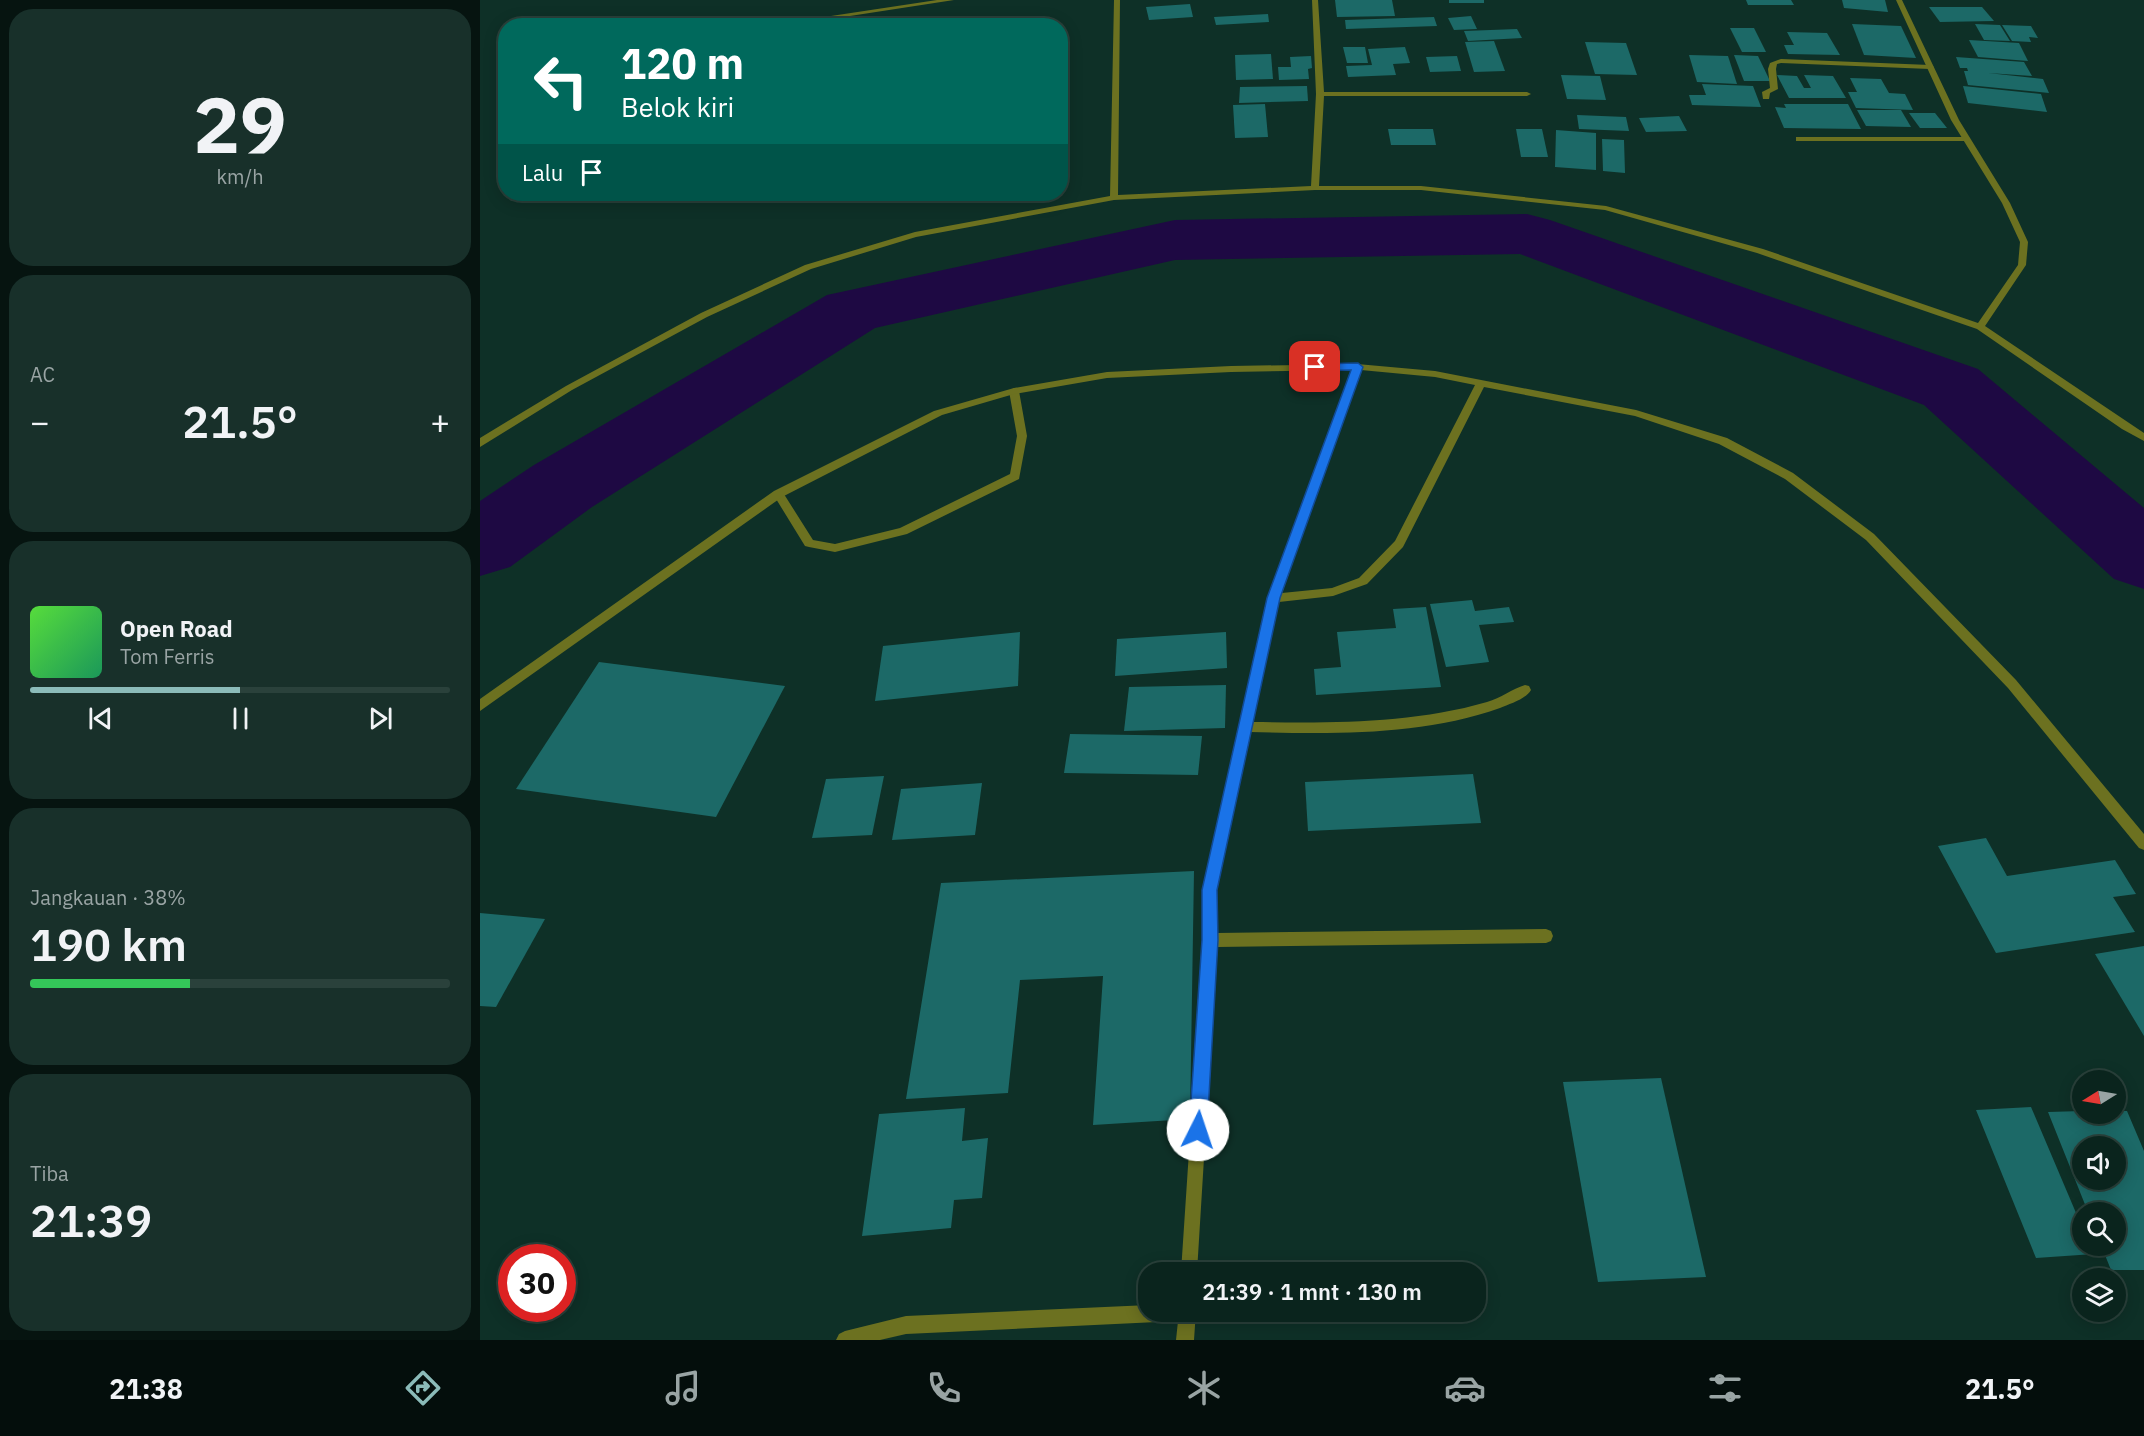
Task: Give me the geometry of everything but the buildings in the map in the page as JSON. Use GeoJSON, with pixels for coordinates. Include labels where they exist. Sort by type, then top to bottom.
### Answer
{"type":"FeatureCollection","features":[{"type":"Feature","properties":{"kind":"street"},"geometry":{"type":"LineString","coordinates":[[824,18],[951,0]]}},
{"type":"Feature","properties":{"kind":"street"},"geometry":{"type":"LineString","coordinates":[[1114,198],[1117,0]]}},
{"type":"Feature","properties":{"kind":"street"},"geometry":{"type":"LineString","coordinates":[[1315,0],[1320,94],[1316,188]]}},
{"type":"Feature","properties":{"kind":"street"},"geometry":{"type":"LineString","coordinates":[[1899,0],[1965,139],[2006,203],[2024,242],[2022,265],[1980,327]]}},
{"type":"Feature","properties":{"kind":"street"},"geometry":{"type":"LineString","coordinates":[[1766,97],[1766,92],[1774,89],[1772,69],[1774,63],[1781,61],[1930,67]]}},
{"type":"Feature","properties":{"kind":"street"},"geometry":{"type":"LineString","coordinates":[[1320,94],[1527,94]]}},
{"type":"Feature","properties":{"kind":"street"},"geometry":{"type":"LineString","coordinates":[[1799,139],[1965,139]]}},
{"type":"Feature","properties":{"kind":"street"},"geometry":{"type":"LineString","coordinates":[[480,443],[569,388],[694,321],[808,267],[915,235],[1114,198],[1316,188],[1421,188],[1606,208],[1760,251],[1980,327],[2144,437]]}},
{"type":"Feature","properties":{"kind":"street"},"geometry":{"type":"LineString","coordinates":[[1190,1262],[1210,940],[1209,890],[1274,598],[1358,367]]}},
{"type":"Feature","properties":{"kind":"street"},"geometry":{"type":"LineString","coordinates":[[480,706],[778,494],[938,412],[1014,391],[1107,375],[1358,367],[1436,374],[1636,413],[1723,441],[1789,476],[1870,537],[2012,684],[2144,844]]}},
{"type":"Feature","properties":{"kind":"street"},"geometry":{"type":"LineString","coordinates":[[1274,598],[1333,592],[1363,581],[1392,552],[1399,544],[1481,382]]}},
{"type":"Feature","properties":{"kind":"street"},"geometry":{"type":"LineString","coordinates":[[778,494],[809,543],[835,548],[903,531],[1015,476],[1022,436],[1014,391]]}},
{"type":"Feature","properties":{"kind":"street"},"geometry":{"type":"LineString","coordinates":[[1246,726],[1340,729],[1409,723],[1494,706],[1525,690]]}},
{"type":"Feature","properties":{"kind":"street"},"geometry":{"type":"LineString","coordinates":[[1210,940],[1546,936]]}},
{"type":"Feature","properties":{"kind":"street"},"geometry":{"type":"LineString","coordinates":[[845,1340],[906,1325],[1138,1314]]}},
{"type":"Feature","properties":{"kind":"street"},"geometry":{"type":"LineString","coordinates":[[1185,1340],[1186,1322]]}},
{"type":"Feature","properties":{"kind":"waterway"},"geometry":{"type":"LineString","coordinates":[[480,544],[563,486],[852,311],[1175,240],[1527,234],[1951,387],[2144,556]]}},
{"type":"Feature","properties":{"kind":"route"},"geometry":{"type":"LineString","coordinates":[[1198,1130],[1210,940],[1209,890],[1274,598],[1358,367],[1315,367]]}}]}
